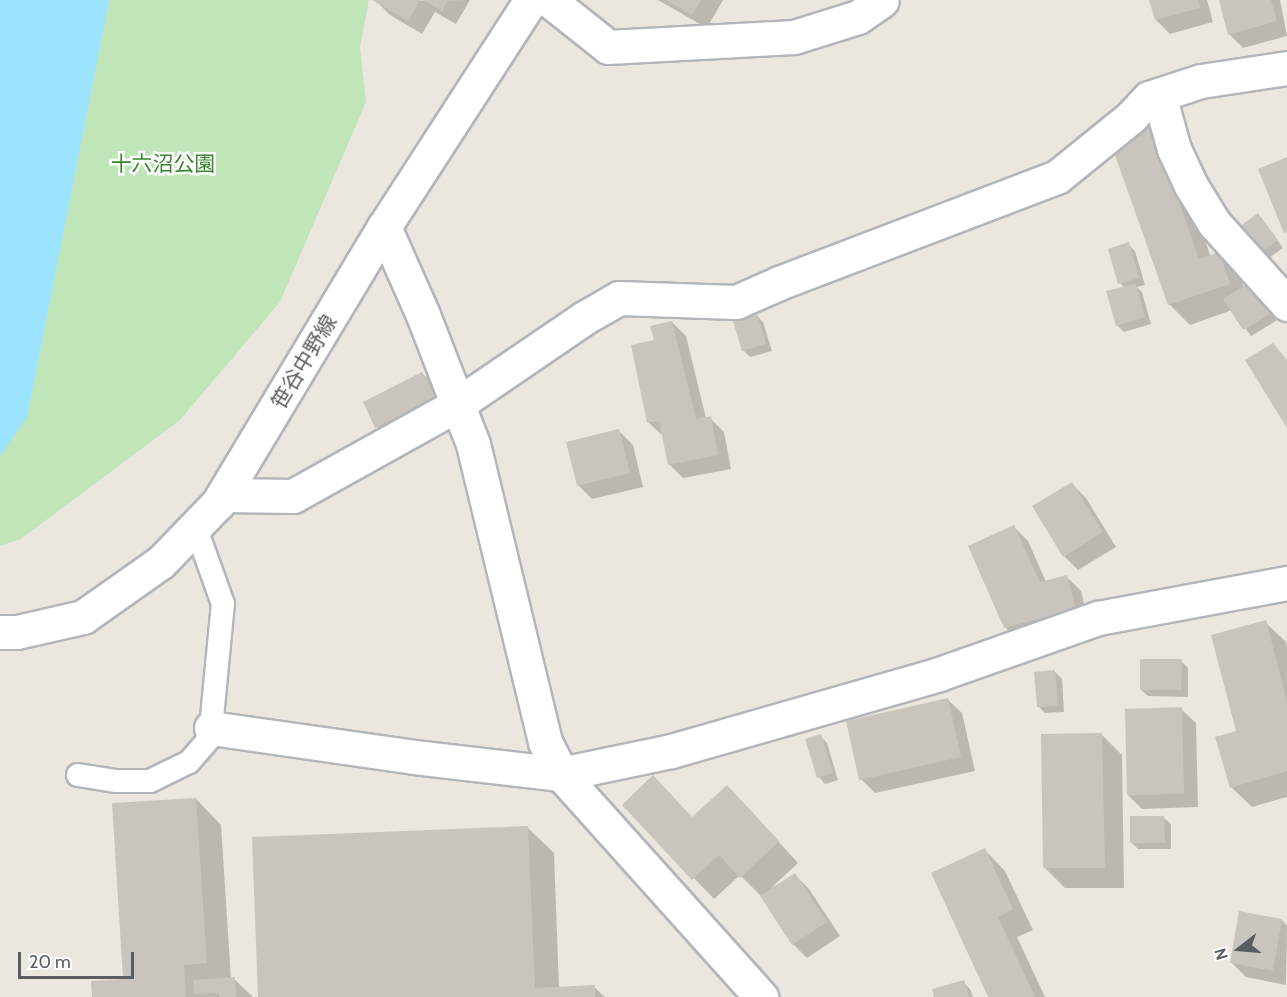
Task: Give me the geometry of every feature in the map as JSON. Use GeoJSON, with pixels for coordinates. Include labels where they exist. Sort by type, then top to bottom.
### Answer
{"type":"FeatureCollection","features":[{"type":"Feature","properties":{"kind":"street","name":"笹谷中野線"},"geometry":{"type":"LineString","coordinates":[[0,632],[16,632],[83,617],[161,562],[223,495],[384,227],[531,0]]}},
{"type":"Feature","properties":{"kind":"street"},"geometry":{"type":"LineString","coordinates":[[549,0],[608,47],[794,37],[858,17],[882,0]]}},
{"type":"Feature","properties":{"kind":"street"},"geometry":{"type":"LineString","coordinates":[[223,495],[293,496],[458,404],[584,318],[619,298],[736,302],[779,283],[1058,177],[1131,117],[1149,98],[1201,81],[1287,68]]}},
{"type":"Feature","properties":{"kind":"street"},"geometry":{"type":"LineString","coordinates":[[1159,95],[1174,149],[1190,184],[1214,223],[1287,304]]}},
{"type":"Feature","properties":{"kind":"street"},"geometry":{"type":"LineString","coordinates":[[384,227],[473,444],[544,742],[561,774],[761,997]]}},
{"type":"Feature","properties":{"kind":"street"},"geometry":{"type":"LineString","coordinates":[[211,728],[414,757],[561,774],[671,752],[939,674],[1098,618],[1287,583]]}},
{"type":"Feature","properties":{"kind":"lane"},"geometry":{"type":"LineString","coordinates":[[78,775],[117,781],[150,781],[189,762],[210,738],[223,604],[195,526]]}},
{"type":"Feature","properties":{"kind":"green space","name":"十六沼公園"},"geometry":{"type":"Polygon","coordinates":[[[0,0],[369,0],[360,47],[366,102],[280,302],[180,420],[21,539],[0,546],[0,0]]]}},
{"type":"Feature","properties":{"kind":"water"},"geometry":{"type":"Polygon","coordinates":[[[0,0],[109,0],[27,417],[0,456],[0,0]]]}},
{"type":"Feature","properties":{"kind":"building"},"geometry":{"type":"Polygon","coordinates":[[[372,0],[420,0],[408,21],[372,0]]]}},
{"type":"Feature","properties":{"kind":"building"},"geometry":{"type":"Polygon","coordinates":[[[423,0],[448,0],[442,11],[423,0]]]}},
{"type":"Feature","properties":{"kind":"building"},"geometry":{"type":"Polygon","coordinates":[[[666,0],[701,0],[692,15],[666,0]]]}},
{"type":"Feature","properties":{"kind":"building"},"geometry":{"type":"Polygon","coordinates":[[[1149,0],[1198,0],[1200,8],[1155,20],[1149,0]]]}},
{"type":"Feature","properties":{"kind":"building"},"geometry":{"type":"Polygon","coordinates":[[[1219,0],[1271,0],[1277,21],[1228,35],[1219,0]]]}},
{"type":"Feature","properties":{"kind":"building"},"geometry":{"type":"Polygon","coordinates":[[[1151,123],[1199,259],[1219,252],[1230,284],[1168,305],[1109,138],[1151,123]]]}},
{"type":"Feature","properties":{"kind":"building"},"geometry":{"type":"Polygon","coordinates":[[[1287,157],[1287,232],[1284,233],[1258,169],[1287,157]]]}},
{"type":"Feature","properties":{"kind":"building"},"geometry":{"type":"Polygon","coordinates":[[[1258,213],[1278,240],[1261,252],[1242,225],[1258,213]]]}},
{"type":"Feature","properties":{"kind":"building"},"geometry":{"type":"Polygon","coordinates":[[[1129,242],[1139,278],[1118,284],[1108,249],[1129,242]]]}},
{"type":"Feature","properties":{"kind":"building"},"geometry":{"type":"Polygon","coordinates":[[[1251,282],[1270,314],[1243,330],[1223,299],[1251,282]]]}},
{"type":"Feature","properties":{"kind":"building"},"geometry":{"type":"Polygon","coordinates":[[[1136,284],[1145,317],[1116,326],[1106,291],[1136,284]]]}},
{"type":"Feature","properties":{"kind":"building"},"geometry":{"type":"Polygon","coordinates":[[[757,314],[766,344],[742,351],[733,321],[757,314]]]}},
{"type":"Feature","properties":{"kind":"building"},"geometry":{"type":"Polygon","coordinates":[[[672,321],[696,419],[711,416],[718,455],[668,465],[659,421],[647,423],[631,345],[654,340],[650,326],[672,321]]]}},
{"type":"Feature","properties":{"kind":"building"},"geometry":{"type":"Polygon","coordinates":[[[1273,343],[1287,360],[1287,428],[1245,360],[1273,343]]]}},
{"type":"Feature","properties":{"kind":"building"},"geometry":{"type":"Polygon","coordinates":[[[422,372],[436,398],[375,428],[363,402],[422,372]]]}},
{"type":"Feature","properties":{"kind":"building"},"geometry":{"type":"Polygon","coordinates":[[[619,429],[630,473],[577,486],[566,442],[619,429]]]}},
{"type":"Feature","properties":{"kind":"building"},"geometry":{"type":"Polygon","coordinates":[[[1072,482],[1103,532],[1063,557],[1032,506],[1072,482]]]}},
{"type":"Feature","properties":{"kind":"building"},"geometry":{"type":"Polygon","coordinates":[[[1014,525],[1040,582],[1067,575],[1076,609],[1004,628],[968,546],[1014,525]]]}},
{"type":"Feature","properties":{"kind":"building"},"geometry":{"type":"Polygon","coordinates":[[[1266,620],[1287,702],[1287,771],[1230,788],[1215,737],[1236,731],[1211,635],[1266,620]]]}},
{"type":"Feature","properties":{"kind":"building"},"geometry":{"type":"Polygon","coordinates":[[[1140,659],[1182,659],[1181,690],[1140,690],[1140,659]]]}},
{"type":"Feature","properties":{"kind":"building"},"geometry":{"type":"Polygon","coordinates":[[[1055,670],[1058,706],[1037,707],[1034,672],[1055,670]]]}},
{"type":"Feature","properties":{"kind":"building"},"geometry":{"type":"Polygon","coordinates":[[[948,698],[961,757],[859,780],[846,721],[948,698]]]}},
{"type":"Feature","properties":{"kind":"building"},"geometry":{"type":"Polygon","coordinates":[[[1182,707],[1184,794],[1127,795],[1125,709],[1182,707]]]}},
{"type":"Feature","properties":{"kind":"building"},"geometry":{"type":"Polygon","coordinates":[[[1102,733],[1105,868],[1043,868],[1041,734],[1102,733]]]}},
{"type":"Feature","properties":{"kind":"building"},"geometry":{"type":"Polygon","coordinates":[[[821,734],[833,773],[817,778],[805,739],[821,734]]]}},
{"type":"Feature","properties":{"kind":"building"},"geometry":{"type":"Polygon","coordinates":[[[653,775],[692,817],[727,785],[779,841],[740,878],[719,855],[692,880],[622,805],[653,775]]]}},
{"type":"Feature","properties":{"kind":"building"},"geometry":{"type":"Polygon","coordinates":[[[196,798],[207,963],[184,965],[186,997],[92,997],[91,981],[123,979],[112,803],[196,798]]]}},
{"type":"Feature","properties":{"kind":"building"},"geometry":{"type":"Polygon","coordinates":[[[1130,816],[1164,816],[1165,843],[1130,843],[1130,816]]]}},
{"type":"Feature","properties":{"kind":"building"},"geometry":{"type":"Polygon","coordinates":[[[528,826],[535,988],[595,985],[595,997],[258,997],[252,837],[528,826]]]}},
{"type":"Feature","properties":{"kind":"building"},"geometry":{"type":"Polygon","coordinates":[[[985,848],[1013,909],[998,917],[1035,997],[988,997],[931,873],[985,848]]]}},
{"type":"Feature","properties":{"kind":"building"},"geometry":{"type":"Polygon","coordinates":[[[795,873],[827,922],[792,945],[760,896],[795,873]]]}},
{"type":"Feature","properties":{"kind":"building"},"geometry":{"type":"Polygon","coordinates":[[[1239,911],[1282,919],[1273,971],[1230,963],[1239,911]]]}},
{"type":"Feature","properties":{"kind":"building"},"geometry":{"type":"Polygon","coordinates":[[[235,977],[236,997],[219,997],[219,993],[194,994],[193,980],[235,977]]]}},
{"type":"Feature","properties":{"kind":"building"},"geometry":{"type":"Polygon","coordinates":[[[964,980],[969,997],[934,997],[932,989],[964,980]]]}}]}
